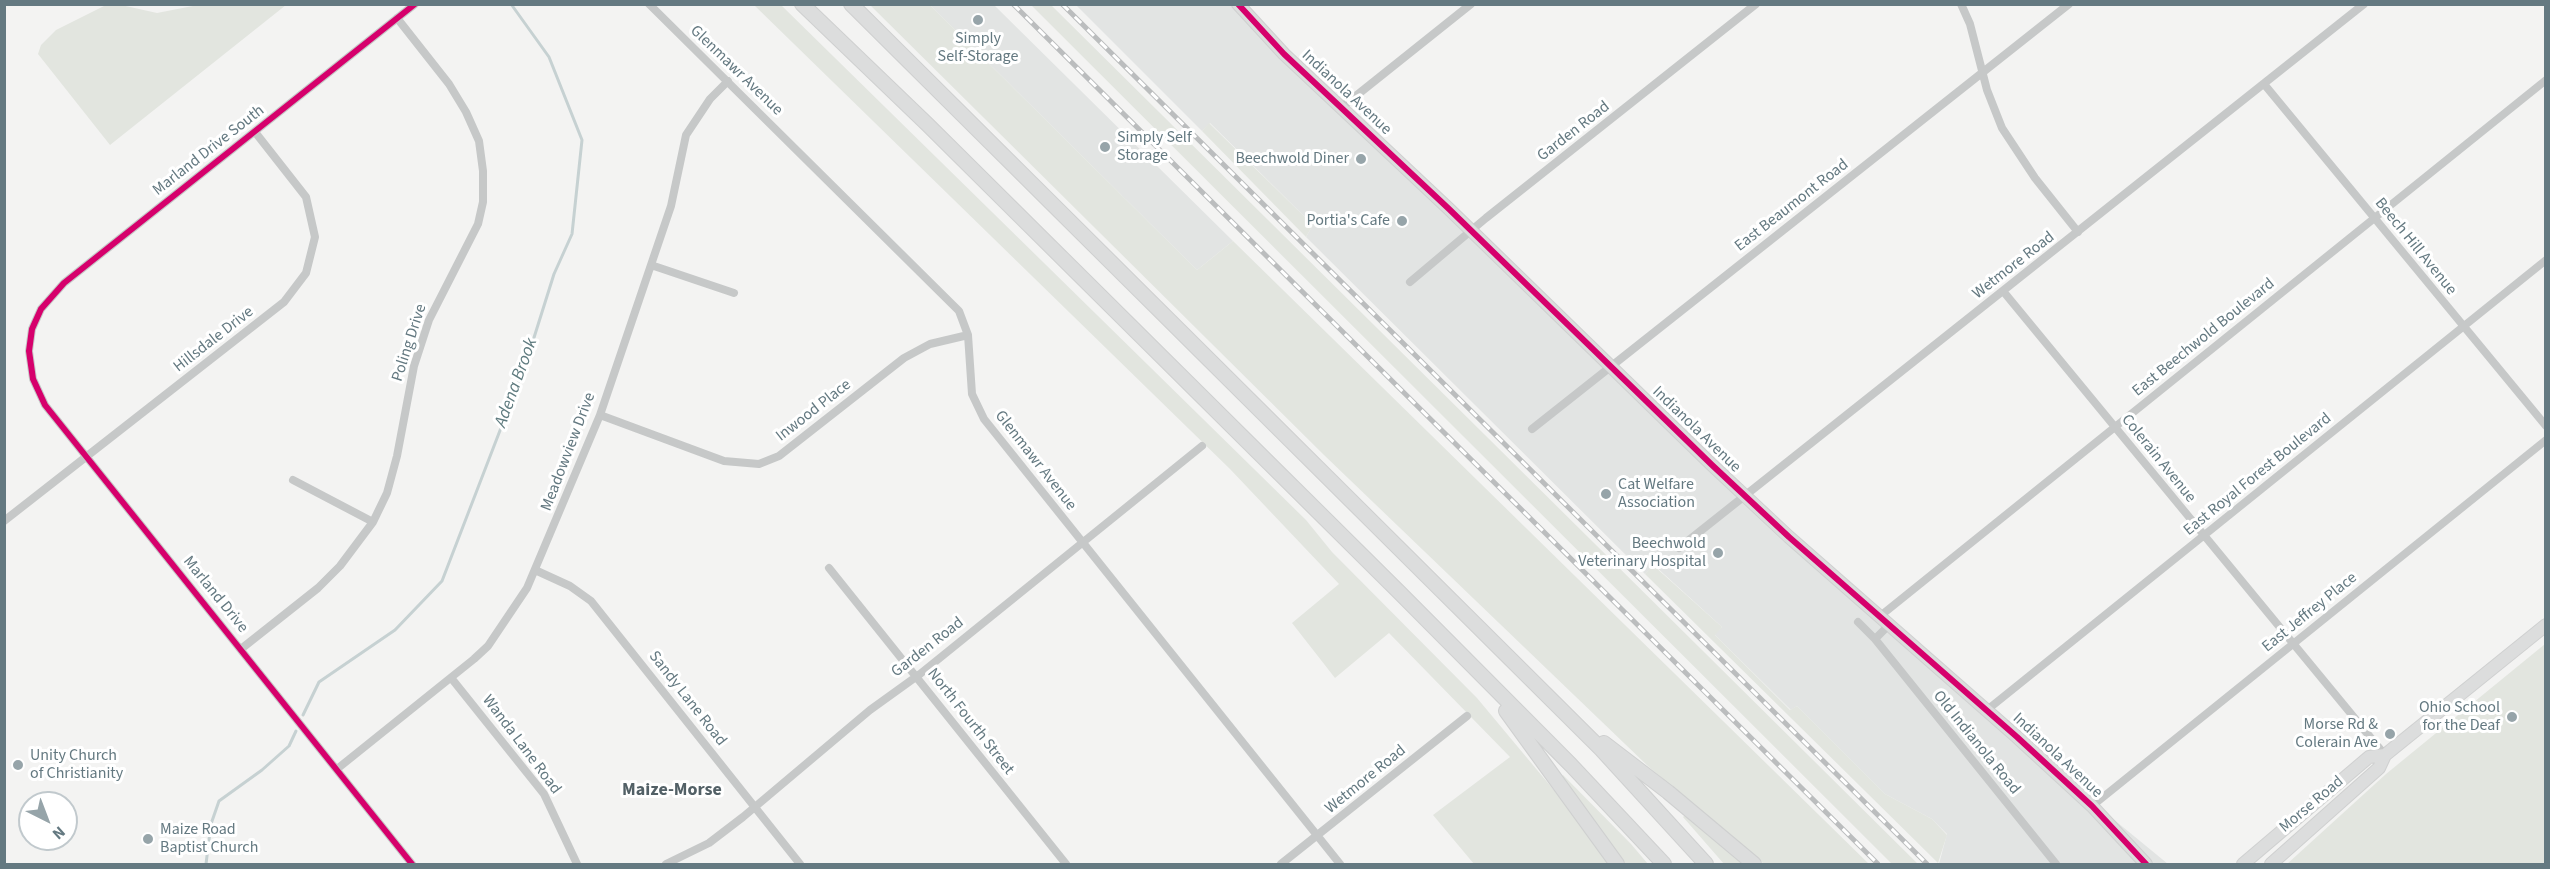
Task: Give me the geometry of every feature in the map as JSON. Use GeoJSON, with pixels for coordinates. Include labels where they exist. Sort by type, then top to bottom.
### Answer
{"type":"FeatureCollection","features":[{"type":"Feature","properties":{"kind":"highway"},"geometry":{"type":"LineString","coordinates":[[802,4],[928,125],[1466,660],[1571,765],[1664,864]]}},
{"type":"Feature","properties":{"kind":"highway"},"geometry":{"type":"LineString","coordinates":[[852,4],[1565,713],[1706,864]]}},
{"type":"Feature","properties":{"kind":"highway"},"geometry":{"type":"LineString","coordinates":[[1466,660],[1526,735],[1617,864]]}},
{"type":"Feature","properties":{"kind":"highway"},"geometry":{"type":"LineString","coordinates":[[1565,713],[1668,792],[1754,864]]}},
{"type":"Feature","properties":{"kind":"main road","name":"Indianola Avenue"},"geometry":{"type":"LineString","coordinates":[[1238,4],[1284,54],[1342,106],[1745,496],[2092,806],[2146,864]]}},
{"type":"Feature","properties":{"kind":"main road","name":"Morse Road"},"geometry":{"type":"LineString","coordinates":[[2271,864],[2379,768],[2385,755],[2546,625]]}},
{"type":"Feature","properties":{"kind":"main road","name":"Morse Road"},"geometry":{"type":"LineString","coordinates":[[2243,864],[2369,757],[2385,755]]}},
{"type":"Feature","properties":{"kind":"street","name":"Marland Drive South"},"geometry":{"type":"LineString","coordinates":[[32,330],[41,309],[63,283],[415,4]]}},
{"type":"Feature","properties":{"kind":"street","name":"Glenmawr Avenue"},"geometry":{"type":"LineString","coordinates":[[649,4],[959,310],[968,335],[972,394],[984,419],[1340,864]]}},
{"type":"Feature","properties":{"kind":"street"},"geometry":{"type":"LineString","coordinates":[[1342,106],[1471,4]]}},
{"type":"Feature","properties":{"kind":"street","name":"Garden Road"},"geometry":{"type":"LineString","coordinates":[[1410,282],[1756,4]]}},
{"type":"Feature","properties":{"kind":"street"},"geometry":{"type":"LineString","coordinates":[[1961,4],[1970,24],[1982,73],[2002,128],[2035,178],[2078,232]]}},
{"type":"Feature","properties":{"kind":"street","name":"East Beaumont Road"},"geometry":{"type":"LineString","coordinates":[[1532,429],[2068,4]]}},
{"type":"Feature","properties":{"kind":"street","name":"Wetmore Road"},"geometry":{"type":"LineString","coordinates":[[1679,548],[2364,4]]}},
{"type":"Feature","properties":{"kind":"street","name":"Poling Drive"},"geometry":{"type":"LineString","coordinates":[[241,649],[318,588],[340,567],[373,522],[387,493],[397,456],[414,366],[429,320],[474,232],[483,201],[483,171],[478,141],[466,112],[449,84],[397,18]]}},
{"type":"Feature","properties":{"kind":"street","name":"East Beechwold Boulevard"},"geometry":{"type":"LineString","coordinates":[[1879,617],[2546,80]]}},
{"type":"Feature","properties":{"kind":"street","name":"Meadowview Drive"},"geometry":{"type":"LineString","coordinates":[[337,769],[452,678],[488,646],[535,570],[600,415],[671,206],[686,135],[710,99],[728,81]]}},
{"type":"Feature","properties":{"kind":"street","name":"Beech Hill Avenue"},"geometry":{"type":"LineString","coordinates":[[2264,84],[2546,426]]}},
{"type":"Feature","properties":{"kind":"street","name":"Hillsdale Drive"},"geometry":{"type":"LineString","coordinates":[[4,521],[284,302],[306,273],[315,237],[306,197],[255,132]]}},
{"type":"Feature","properties":{"kind":"street","name":"East Royal Forest Boulevard"},"geometry":{"type":"LineString","coordinates":[[1987,710],[2546,260]]}},
{"type":"Feature","properties":{"kind":"street"},"geometry":{"type":"LineString","coordinates":[[651,265],[734,293]]}},
{"type":"Feature","properties":{"kind":"street","name":"Colerain Avenue"},"geometry":{"type":"LineString","coordinates":[[2003,291],[2385,755]]}},
{"type":"Feature","properties":{"kind":"street","name":"Marland Drive"},"geometry":{"type":"LineString","coordinates":[[32,330],[29,351],[33,379],[45,405],[412,864]]}},
{"type":"Feature","properties":{"kind":"street","name":"Inwood Place"},"geometry":{"type":"LineString","coordinates":[[600,415],[724,461],[759,464],[779,456],[904,358],[930,344],[968,335]]}},
{"type":"Feature","properties":{"kind":"street","name":"East Jeffrey Place"},"geometry":{"type":"LineString","coordinates":[[2092,806],[2546,440]]}},
{"type":"Feature","properties":{"kind":"street","name":"Garden Road"},"geometry":{"type":"LineString","coordinates":[[666,864],[709,843],[870,710],[1083,544],[1202,446]]}},
{"type":"Feature","properties":{"kind":"street"},"geometry":{"type":"LineString","coordinates":[[293,480],[373,522]]}},
{"type":"Feature","properties":{"kind":"street","name":"North Fourth Street"},"geometry":{"type":"LineString","coordinates":[[829,568],[1066,864]]}},
{"type":"Feature","properties":{"kind":"street","name":"Sandy Lane Road"},"geometry":{"type":"LineString","coordinates":[[535,570],[570,586],[591,601],[800,864]]}},
{"type":"Feature","properties":{"kind":"street","name":"Old Indianola Road"},"geometry":{"type":"LineString","coordinates":[[1858,622],[1875,639],[2056,864]]}},
{"type":"Feature","properties":{"kind":"street"},"geometry":{"type":"LineString","coordinates":[[1875,639],[1888,625]]}},
{"type":"Feature","properties":{"kind":"street","name":"Wanda Lane Road"},"geometry":{"type":"LineString","coordinates":[[452,678],[544,794],[577,864]]}},
{"type":"Feature","properties":{"kind":"street","name":"Wetmore Road"},"geometry":{"type":"LineString","coordinates":[[1281,864],[1467,716]]}},
{"type":"Feature","properties":{"kind":"shaded area"},"geometry":{"type":"Polygon","coordinates":[[[121,5],[157,13],[198,5],[286,5],[110,145],[38,54],[41,45],[56,30],[104,6],[121,5]]]}},
{"type":"Feature","properties":{"kind":"shaded area"},"geometry":{"type":"Polygon","coordinates":[[[754,5],[781,5],[1306,520],[1332,552],[1477,698],[1578,819],[1608,864],[1474,864],[1433,815],[1510,757],[1389,633],[1335,678],[1292,623],[1339,584],[1230,469],[754,5]]]}},
{"type":"Feature","properties":{"kind":"shaded area"},"geometry":{"type":"Polygon","coordinates":[[[870,5],[930,5],[1197,270],[1233,241],[1869,864],[1764,864],[1650,768],[1324,455],[870,5]]]}},
{"type":"Feature","properties":{"kind":"shaded area"},"geometry":{"type":"Polygon","coordinates":[[[930,5],[994,5],[1233,241],[1197,270],[930,5]]]}},
{"type":"Feature","properties":{"kind":"shaded area"},"geometry":{"type":"Polygon","coordinates":[[[1031,5],[1051,5],[1918,864],[1892,864],[1031,5]]]}},
{"type":"Feature","properties":{"kind":"shaded area"},"geometry":{"type":"Polygon","coordinates":[[[1076,5],[1235,5],[1745,494],[2101,809],[2168,864],[1939,864],[1947,834],[1932,819],[1885,794],[1797,706],[1791,710],[1714,634],[1722,627],[1654,565],[1645,574],[1306,237],[1313,225],[1210,123],[1202,131],[1076,5]]]}},
{"type":"Feature","properties":{"kind":"shaded area"},"geometry":{"type":"Polygon","coordinates":[[[1209,123],[1313,225],[1306,237],[1202,131],[1209,123]]]}},
{"type":"Feature","properties":{"kind":"shaded area"},"geometry":{"type":"Polygon","coordinates":[[[1653,565],[1722,627],[1715,635],[1790,710],[1797,706],[1885,794],[1932,819],[1947,835],[1938,863],[1645,574],[1653,565]]]}},
{"type":"Feature","properties":{"kind":"shaded area","name":"Ohio School for the Deaf"},"geometry":{"type":"Polygon","coordinates":[[[2545,644],[2545,864],[2287,864],[2386,774],[2545,644]]]}},
{"type":"Feature","properties":{"kind":"shaded area"},"geometry":{"type":"Polygon","coordinates":[[[1563,775],[1648,864],[1624,864],[1562,777],[1563,775]]]}},
{"type":"Feature","properties":{"kind":"shaded area"},"geometry":{"type":"Polygon","coordinates":[[[1686,814],[1743,864],[1724,864],[1683,817],[1686,814]]]}},
{"type":"Feature","properties":{"kind":"waterway","name":"Adena Brook"},"geometry":{"type":"LineString","coordinates":[[303,715],[319,682],[395,630],[442,581],[526,363],[554,274],[572,234],[582,140],[549,57],[511,4]]}},
{"type":"Feature","properties":{"kind":"waterway","name":"Adena Brook"},"geometry":{"type":"LineString","coordinates":[[206,864],[211,824],[219,801],[262,770],[289,746],[296,731]]}},
{"type":"Feature","properties":{"kind":"railway"},"geometry":{"type":"LineString","coordinates":[[1013,4],[1878,864]]}},
{"type":"Feature","properties":{"kind":"railway"},"geometry":{"type":"LineString","coordinates":[[1062,4],[1927,864]]}},
{"type":"Feature","properties":{"kind":"cycle path"},"geometry":{"type":"LineString","coordinates":[[412,864],[45,405],[33,379],[29,351],[32,329],[41,309],[64,283],[415,4]]}},
{"type":"Feature","properties":{"kind":"cycle path"},"geometry":{"type":"LineString","coordinates":[[1238,4],[1284,54],[1449,209],[1712,465],[1789,537],[2017,737],[2092,806],[2146,864]]}},
{"type":"Feature","properties":{"kind":"place","name":"Simply Self-Storage"},"geometry":{"type":"Point","coordinates":[978,20]}},
{"type":"Feature","properties":{"kind":"place","name":"Simply Self Storage"},"geometry":{"type":"Point","coordinates":[1105,147]}},
{"type":"Feature","properties":{"kind":"place","name":"Beechwold Diner"},"geometry":{"type":"Point","coordinates":[1361,159]}},
{"type":"Feature","properties":{"kind":"place","name":"Portia's Cafe"},"geometry":{"type":"Point","coordinates":[1402,221]}},
{"type":"Feature","properties":{"kind":"place","name":"Cat Welfare Association"},"geometry":{"type":"Point","coordinates":[1606,494]}},
{"type":"Feature","properties":{"kind":"place","name":"Beechwold Veterinary Hospital"},"geometry":{"type":"Point","coordinates":[1718,553]}},
{"type":"Feature","properties":{"kind":"place","name":"Ohio School for the Deaf"},"geometry":{"type":"Point","coordinates":[2512,717]}},
{"type":"Feature","properties":{"kind":"place","name":"Morse Rd & Colerain Ave"},"geometry":{"type":"Point","coordinates":[2390,734]}},
{"type":"Feature","properties":{"kind":"place","name":"Unity Church of Christianity"},"geometry":{"type":"Point","coordinates":[18,765]}},
{"type":"Feature","properties":{"kind":"place","name":"Maize Road Baptist Church"},"geometry":{"type":"Point","coordinates":[148,839]}},
{"type":"Feature","properties":{"kind":"district","name":"Maize-Morse"},"geometry":{"type":"Point","coordinates":[672,791]}}]}
